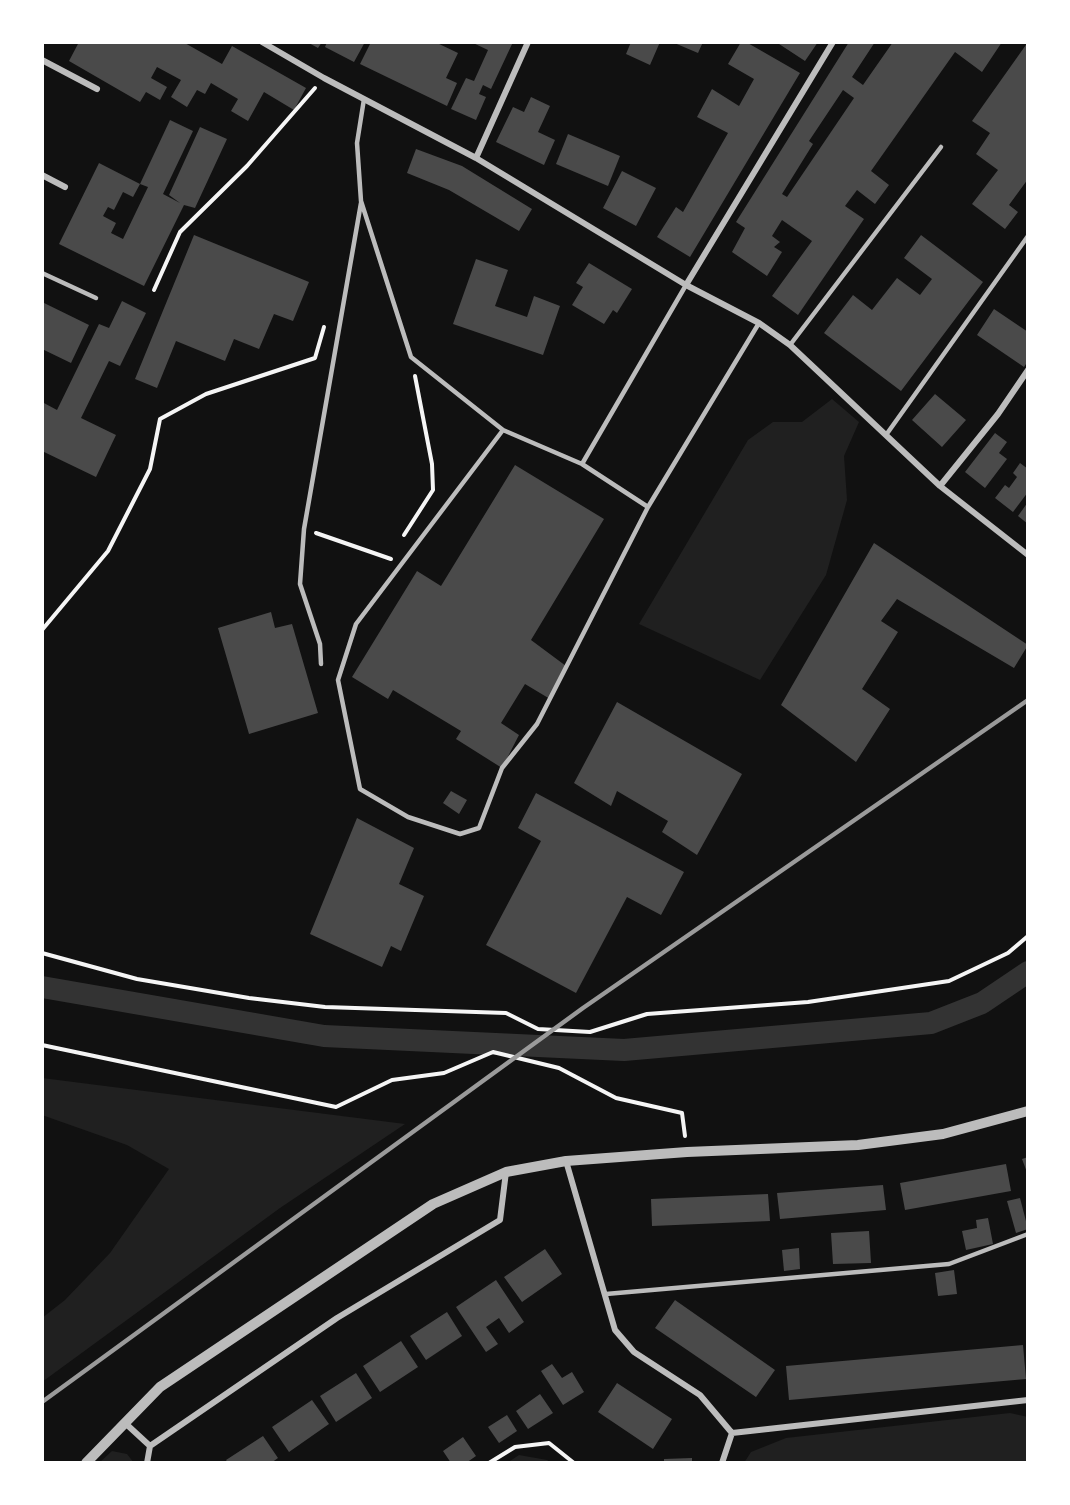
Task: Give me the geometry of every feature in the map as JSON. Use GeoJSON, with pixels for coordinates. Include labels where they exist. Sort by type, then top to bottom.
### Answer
{"type":"FeatureCollection","features":[{"type":"Feature","properties":{"kind":"street"},"geometry":{"type":"LineString","coordinates":[[262,42],[324,78],[476,158],[686,285],[759,323],[790,345],[940,486],[1028,555]]}},
{"type":"Feature","properties":{"kind":"street"},"geometry":{"type":"LineString","coordinates":[[476,158],[528,42]]}},
{"type":"Feature","properties":{"kind":"street"},"geometry":{"type":"LineString","coordinates":[[686,285],[833,42]]}},
{"type":"Feature","properties":{"kind":"street"},"geometry":{"type":"LineString","coordinates":[[42,60],[97,89]]}},
{"type":"Feature","properties":{"kind":"street"},"geometry":{"type":"LineString","coordinates":[[42,176],[65,187]]}},
{"type":"Feature","properties":{"kind":"street"},"geometry":{"type":"LineString","coordinates":[[940,486],[998,414],[1028,370]]}},
{"type":"Feature","properties":{"kind":"street"},"geometry":{"type":"LineString","coordinates":[[87,1463],[160,1387],[434,1204],[506,1172],[566,1161],[687,1152],[858,1145],[943,1134],[1028,1111]]}},
{"type":"Feature","properties":{"kind":"street"},"geometry":{"type":"LineString","coordinates":[[566,1161],[615,1330],[634,1352],[700,1395],[732,1433]]}},
{"type":"Feature","properties":{"kind":"street"},"geometry":{"type":"LineString","coordinates":[[147,1463],[150,1446],[337,1318],[500,1220],[506,1172]]}},
{"type":"Feature","properties":{"kind":"street"},"geometry":{"type":"LineString","coordinates":[[732,1433],[1028,1400]]}},
{"type":"Feature","properties":{"kind":"street"},"geometry":{"type":"LineString","coordinates":[[124,1422],[150,1446]]}},
{"type":"Feature","properties":{"kind":"street"},"geometry":{"type":"LineString","coordinates":[[723,1463],[732,1433]]}},
{"type":"Feature","properties":{"kind":"lane"},"geometry":{"type":"LineString","coordinates":[[321,664],[320,644],[300,584],[304,529],[361,201],[357,143],[364,98]]}},
{"type":"Feature","properties":{"kind":"lane"},"geometry":{"type":"LineString","coordinates":[[790,345],[941,147]]}},
{"type":"Feature","properties":{"kind":"lane"},"geometry":{"type":"LineString","coordinates":[[361,201],[411,357],[502,430],[582,464],[648,507]]}},
{"type":"Feature","properties":{"kind":"lane"},"geometry":{"type":"LineString","coordinates":[[886,435],[1028,236]]}},
{"type":"Feature","properties":{"kind":"lane"},"geometry":{"type":"LineString","coordinates":[[42,273],[96,298]]}},
{"type":"Feature","properties":{"kind":"lane"},"geometry":{"type":"LineString","coordinates":[[582,464],[686,285]]}},
{"type":"Feature","properties":{"kind":"lane"},"geometry":{"type":"LineString","coordinates":[[502,430],[356,624],[338,680],[360,789],[408,816],[460,834],[479,828],[502,768],[537,724],[648,507],[759,323]]}},
{"type":"Feature","properties":{"kind":"lane"},"geometry":{"type":"LineString","coordinates":[[606,1294],[949,1264],[1028,1234]]}},
{"type":"Feature","properties":{"kind":"path"},"geometry":{"type":"LineString","coordinates":[[153,290],[180,232],[247,166],[324,78]]}},
{"type":"Feature","properties":{"kind":"path"},"geometry":{"type":"LineString","coordinates":[[42,630],[108,550],[150,469],[160,419],[206,394],[315,358],[327,317]]}},
{"type":"Feature","properties":{"kind":"path"},"geometry":{"type":"LineString","coordinates":[[402,538],[433,490],[432,464],[411,357]]}},
{"type":"Feature","properties":{"kind":"path"},"geometry":{"type":"LineString","coordinates":[[304,529],[390,557],[399,568]]}},
{"type":"Feature","properties":{"kind":"path"},"geometry":{"type":"LineString","coordinates":[[42,953],[137,979],[249,998],[325,1007],[506,1013],[538,1029],[590,1032],[647,1014],[808,1002],[949,981],[1008,953],[1028,936]]}},
{"type":"Feature","properties":{"kind":"path"},"geometry":{"type":"LineString","coordinates":[[42,1045],[336,1107],[392,1080],[444,1073],[493,1052],[559,1068],[616,1098],[682,1113],[687,1152]]}},
{"type":"Feature","properties":{"kind":"path"},"geometry":{"type":"LineString","coordinates":[[489,1463],[515,1447],[549,1443],[574,1463]]}},
{"type":"Feature","properties":{"kind":"shaded area"},"geometry":{"type":"Polygon","coordinates":[[[832,399],[859,422],[844,456],[847,500],[826,575],[760,680],[639,624],[748,440],[773,422],[802,422],[832,399]]]}},
{"type":"Feature","properties":{"kind":"shaded area"},"geometry":{"type":"Polygon","coordinates":[[[42,1078],[405,1124],[280,1208],[42,1382],[42,1318],[65,1300],[110,1253],[169,1169],[127,1145],[42,1115],[42,1078]]]}},
{"type":"Feature","properties":{"kind":"shaded area"},"geometry":{"type":"Polygon","coordinates":[[[1010,1413],[1028,1417],[1026,1463],[744,1463],[751,1452],[786,1438],[1010,1413]]]}},
{"type":"Feature","properties":{"kind":"shaded area"},"geometry":{"type":"Polygon","coordinates":[[[112,1451],[127,1454],[134,1463],[99,1463],[112,1451]]]}},
{"type":"Feature","properties":{"kind":"shaded area"},"geometry":{"type":"Polygon","coordinates":[[[519,1455],[547,1460],[551,1463],[507,1463],[519,1455]]]}},
{"type":"Feature","properties":{"kind":"building"},"geometry":{"type":"Polygon","coordinates":[[[79,42],[183,42],[222,64],[232,46],[306,88],[294,110],[264,92],[248,121],[231,111],[238,99],[211,83],[205,94],[197,90],[187,107],[171,97],[181,80],[157,67],[151,78],[167,87],[160,100],[146,92],[140,102],[69,61],[79,42]]]}},
{"type":"Feature","properties":{"kind":"building"},"geometry":{"type":"Polygon","coordinates":[[[307,42],[322,42],[318,48],[307,42]]]}},
{"type":"Feature","properties":{"kind":"building"},"geometry":{"type":"Polygon","coordinates":[[[327,42],[365,42],[354,62],[325,47],[327,42]]]}},
{"type":"Feature","properties":{"kind":"building"},"geometry":{"type":"Polygon","coordinates":[[[371,42],[435,42],[458,53],[446,78],[457,83],[447,106],[360,64],[371,42]]]}},
{"type":"Feature","properties":{"kind":"building"},"geometry":{"type":"Polygon","coordinates":[[[471,42],[513,42],[491,89],[483,85],[479,94],[486,97],[476,120],[451,109],[466,78],[474,81],[488,50],[471,42]]]}},
{"type":"Feature","properties":{"kind":"building"},"geometry":{"type":"Polygon","coordinates":[[[631,42],[660,42],[650,65],[626,54],[631,42]]]}},
{"type":"Feature","properties":{"kind":"building"},"geometry":{"type":"Polygon","coordinates":[[[672,42],[703,42],[698,53],[672,42]]]}},
{"type":"Feature","properties":{"kind":"building"},"geometry":{"type":"Polygon","coordinates":[[[741,42],[746,42],[800,73],[690,257],[657,237],[676,207],[683,212],[728,133],[697,117],[712,89],[739,106],[754,79],[728,64],[741,42]]]}},
{"type":"Feature","properties":{"kind":"building"},"geometry":{"type":"Polygon","coordinates":[[[776,42],[818,42],[805,61],[776,42]]]}},
{"type":"Feature","properties":{"kind":"building"},"geometry":{"type":"Polygon","coordinates":[[[849,42],[875,42],[852,77],[863,85],[893,42],[1002,42],[982,72],[955,52],[871,171],[889,185],[875,204],[857,190],[845,206],[864,219],[798,315],[772,296],[812,241],[782,220],[772,236],[780,242],[774,247],[782,252],[767,276],[732,252],[745,228],[736,222],[849,42]],[[843,90],[809,141],[813,144],[782,194],[787,197],[854,98],[843,90]]]}},
{"type":"Feature","properties":{"kind":"building"},"geometry":{"type":"Polygon","coordinates":[[[1028,42],[1028,179],[1009,205],[1018,212],[1005,229],[972,204],[998,170],[976,154],[990,133],[972,121],[1028,42]]]}},
{"type":"Feature","properties":{"kind":"building"},"geometry":{"type":"Polygon","coordinates":[[[531,97],[550,106],[538,132],[555,140],[544,165],[496,142],[513,107],[524,112],[531,97]]]}},
{"type":"Feature","properties":{"kind":"building"},"geometry":{"type":"Polygon","coordinates":[[[170,120],[193,131],[163,194],[180,203],[169,195],[200,127],[227,139],[195,208],[184,205],[144,286],[59,244],[99,163],[140,184],[170,120]],[[140,184],[133,197],[123,192],[114,210],[108,207],[103,216],[116,223],[111,233],[123,239],[148,187],[140,184]]]}},
{"type":"Feature","properties":{"kind":"building"},"geometry":{"type":"Polygon","coordinates":[[[568,134],[620,156],[608,186],[556,164],[568,134]]]}},
{"type":"Feature","properties":{"kind":"building"},"geometry":{"type":"Polygon","coordinates":[[[416,149],[462,166],[532,209],[519,231],[449,190],[407,173],[416,149]]]}},
{"type":"Feature","properties":{"kind":"building"},"geometry":{"type":"Polygon","coordinates":[[[622,171],[656,188],[636,226],[603,208],[622,171]]]}},
{"type":"Feature","properties":{"kind":"building"},"geometry":{"type":"Polygon","coordinates":[[[194,235],[309,282],[293,321],[274,314],[259,349],[234,339],[225,361],[176,341],[157,388],[135,379],[194,235]]]}},
{"type":"Feature","properties":{"kind":"building"},"geometry":{"type":"Polygon","coordinates":[[[921,235],[983,282],[901,391],[824,333],[853,295],[872,310],[897,278],[920,295],[932,279],[904,258],[921,235]]]}},
{"type":"Feature","properties":{"kind":"building"},"geometry":{"type":"Polygon","coordinates":[[[476,259],[508,270],[495,306],[527,317],[534,296],[560,306],[543,355],[453,324],[476,259]]]}},
{"type":"Feature","properties":{"kind":"building"},"geometry":{"type":"Polygon","coordinates":[[[589,263],[632,289],[617,313],[613,310],[604,324],[572,305],[583,287],[576,283],[589,263]]]}},
{"type":"Feature","properties":{"kind":"building"},"geometry":{"type":"Polygon","coordinates":[[[122,301],[146,313],[120,366],[109,361],[81,418],[116,435],[96,477],[42,451],[42,402],[57,410],[99,324],[109,328],[122,301]]]}},
{"type":"Feature","properties":{"kind":"building"},"geometry":{"type":"Polygon","coordinates":[[[42,302],[89,325],[71,363],[42,349],[42,302]]]}},
{"type":"Feature","properties":{"kind":"building"},"geometry":{"type":"Polygon","coordinates":[[[994,309],[1028,332],[1028,361],[1024,367],[977,335],[994,309]]]}},
{"type":"Feature","properties":{"kind":"building"},"geometry":{"type":"Polygon","coordinates":[[[935,394],[966,420],[942,447],[912,420],[935,394]]]}},
{"type":"Feature","properties":{"kind":"building"},"geometry":{"type":"Polygon","coordinates":[[[995,433],[1007,442],[999,453],[1007,459],[985,488],[965,472],[995,433]]]}},
{"type":"Feature","properties":{"kind":"building"},"geometry":{"type":"Polygon","coordinates":[[[1020,463],[1028,469],[1028,492],[1013,512],[995,498],[1005,485],[1009,488],[1017,477],[1013,473],[1020,463]]]}},
{"type":"Feature","properties":{"kind":"building"},"geometry":{"type":"Polygon","coordinates":[[[515,465],[604,519],[531,640],[566,666],[550,699],[525,684],[501,723],[519,735],[502,768],[456,739],[461,731],[393,690],[388,699],[352,677],[417,571],[441,586],[515,465]]]}},
{"type":"Feature","properties":{"kind":"building"},"geometry":{"type":"Polygon","coordinates":[[[1028,502],[1028,524],[1018,516],[1028,502]]]}},
{"type":"Feature","properties":{"kind":"building"},"geometry":{"type":"Polygon","coordinates":[[[874,543],[1028,645],[1014,668],[897,599],[881,621],[898,632],[862,689],[890,709],[856,762],[781,705],[874,543]]]}},
{"type":"Feature","properties":{"kind":"building"},"geometry":{"type":"Polygon","coordinates":[[[271,612],[275,628],[292,624],[318,713],[249,734],[218,628],[271,612]]]}},
{"type":"Feature","properties":{"kind":"building"},"geometry":{"type":"Polygon","coordinates":[[[617,702],[742,774],[697,855],[662,832],[668,821],[617,791],[611,806],[574,783],[617,702]]]}},
{"type":"Feature","properties":{"kind":"building"},"geometry":{"type":"Polygon","coordinates":[[[451,791],[467,800],[459,814],[443,803],[451,791]]]}},
{"type":"Feature","properties":{"kind":"building"},"geometry":{"type":"Polygon","coordinates":[[[536,793],[684,872],[661,915],[627,897],[576,993],[486,945],[541,841],[518,828],[536,793]]]}},
{"type":"Feature","properties":{"kind":"building"},"geometry":{"type":"Polygon","coordinates":[[[357,818],[414,848],[399,884],[424,896],[401,951],[391,946],[382,967],[310,934],[357,818]]]}},
{"type":"Feature","properties":{"kind":"building"},"geometry":{"type":"Polygon","coordinates":[[[1028,1157],[1028,1175],[1022,1159],[1028,1157]]]}},
{"type":"Feature","properties":{"kind":"building"},"geometry":{"type":"Polygon","coordinates":[[[1006,1164],[1011,1191],[905,1210],[900,1183],[1006,1164]]]}},
{"type":"Feature","properties":{"kind":"building"},"geometry":{"type":"Polygon","coordinates":[[[883,1185],[886,1210],[780,1219],[777,1193],[883,1185]]]}},
{"type":"Feature","properties":{"kind":"building"},"geometry":{"type":"Polygon","coordinates":[[[768,1194],[770,1221],[652,1226],[651,1199],[768,1194]]]}},
{"type":"Feature","properties":{"kind":"building"},"geometry":{"type":"Polygon","coordinates":[[[1020,1198],[1028,1229],[1016,1233],[1007,1201],[1020,1198]]]}},
{"type":"Feature","properties":{"kind":"building"},"geometry":{"type":"Polygon","coordinates":[[[988,1218],[993,1244],[966,1250],[962,1231],[977,1228],[976,1220],[988,1218]]]}},
{"type":"Feature","properties":{"kind":"building"},"geometry":{"type":"Polygon","coordinates":[[[869,1231],[871,1263],[833,1264],[831,1233],[869,1231]]]}},
{"type":"Feature","properties":{"kind":"building"},"geometry":{"type":"Polygon","coordinates":[[[799,1248],[800,1269],[784,1271],[782,1250],[799,1248]]]}},
{"type":"Feature","properties":{"kind":"building"},"geometry":{"type":"Polygon","coordinates":[[[545,1249],[562,1274],[522,1302],[504,1277],[545,1249]]]}},
{"type":"Feature","properties":{"kind":"building"},"geometry":{"type":"Polygon","coordinates":[[[954,1270],[957,1294],[938,1296],[935,1273],[954,1270]]]}},
{"type":"Feature","properties":{"kind":"building"},"geometry":{"type":"Polygon","coordinates":[[[496,1280],[524,1322],[509,1333],[499,1318],[486,1327],[498,1344],[486,1352],[456,1307],[496,1280]]]}},
{"type":"Feature","properties":{"kind":"building"},"geometry":{"type":"Polygon","coordinates":[[[675,1300],[775,1370],[756,1397],[655,1328],[675,1300]]]}},
{"type":"Feature","properties":{"kind":"building"},"geometry":{"type":"Polygon","coordinates":[[[447,1312],[462,1336],[426,1360],[410,1336],[447,1312]]]}},
{"type":"Feature","properties":{"kind":"building"},"geometry":{"type":"Polygon","coordinates":[[[401,1341],[418,1367],[380,1392],[363,1366],[401,1341]]]}},
{"type":"Feature","properties":{"kind":"building"},"geometry":{"type":"Polygon","coordinates":[[[1023,1345],[1026,1379],[789,1400],[786,1366],[1023,1345]]]}},
{"type":"Feature","properties":{"kind":"building"},"geometry":{"type":"Polygon","coordinates":[[[552,1364],[562,1378],[572,1372],[584,1392],[563,1405],[541,1371],[552,1364]]]}},
{"type":"Feature","properties":{"kind":"building"},"geometry":{"type":"Polygon","coordinates":[[[356,1373],[372,1398],[336,1422],[320,1396],[356,1373]]]}},
{"type":"Feature","properties":{"kind":"building"},"geometry":{"type":"Polygon","coordinates":[[[617,1383],[672,1419],[653,1449],[598,1412],[617,1383]]]}},
{"type":"Feature","properties":{"kind":"building"},"geometry":{"type":"Polygon","coordinates":[[[540,1394],[553,1413],[528,1429],[516,1411],[540,1394]]]}},
{"type":"Feature","properties":{"kind":"building"},"geometry":{"type":"Polygon","coordinates":[[[312,1400],[329,1424],[289,1452],[272,1427],[312,1400]]]}},
{"type":"Feature","properties":{"kind":"building"},"geometry":{"type":"Polygon","coordinates":[[[507,1415],[517,1431],[499,1443],[488,1427],[507,1415]]]}},
{"type":"Feature","properties":{"kind":"building"},"geometry":{"type":"Polygon","coordinates":[[[263,1436],[278,1458],[271,1463],[228,1463],[226,1460],[263,1436]]]}},
{"type":"Feature","properties":{"kind":"building"},"geometry":{"type":"Polygon","coordinates":[[[463,1437],[476,1456],[466,1463],[451,1463],[443,1451],[463,1437]]]}},
{"type":"Feature","properties":{"kind":"building"},"geometry":{"type":"Polygon","coordinates":[[[692,1458],[692,1463],[664,1463],[664,1459],[692,1458]]]}},
{"type":"Feature","properties":{"kind":"waterway"},"geometry":{"type":"LineString","coordinates":[[42,987],[324,1036],[624,1050],[931,1023],[982,1003],[1028,972]]}},
{"type":"Feature","properties":{"kind":"railway"},"geometry":{"type":"LineString","coordinates":[[42,1402],[583,1008],[1028,700]]}}]}
